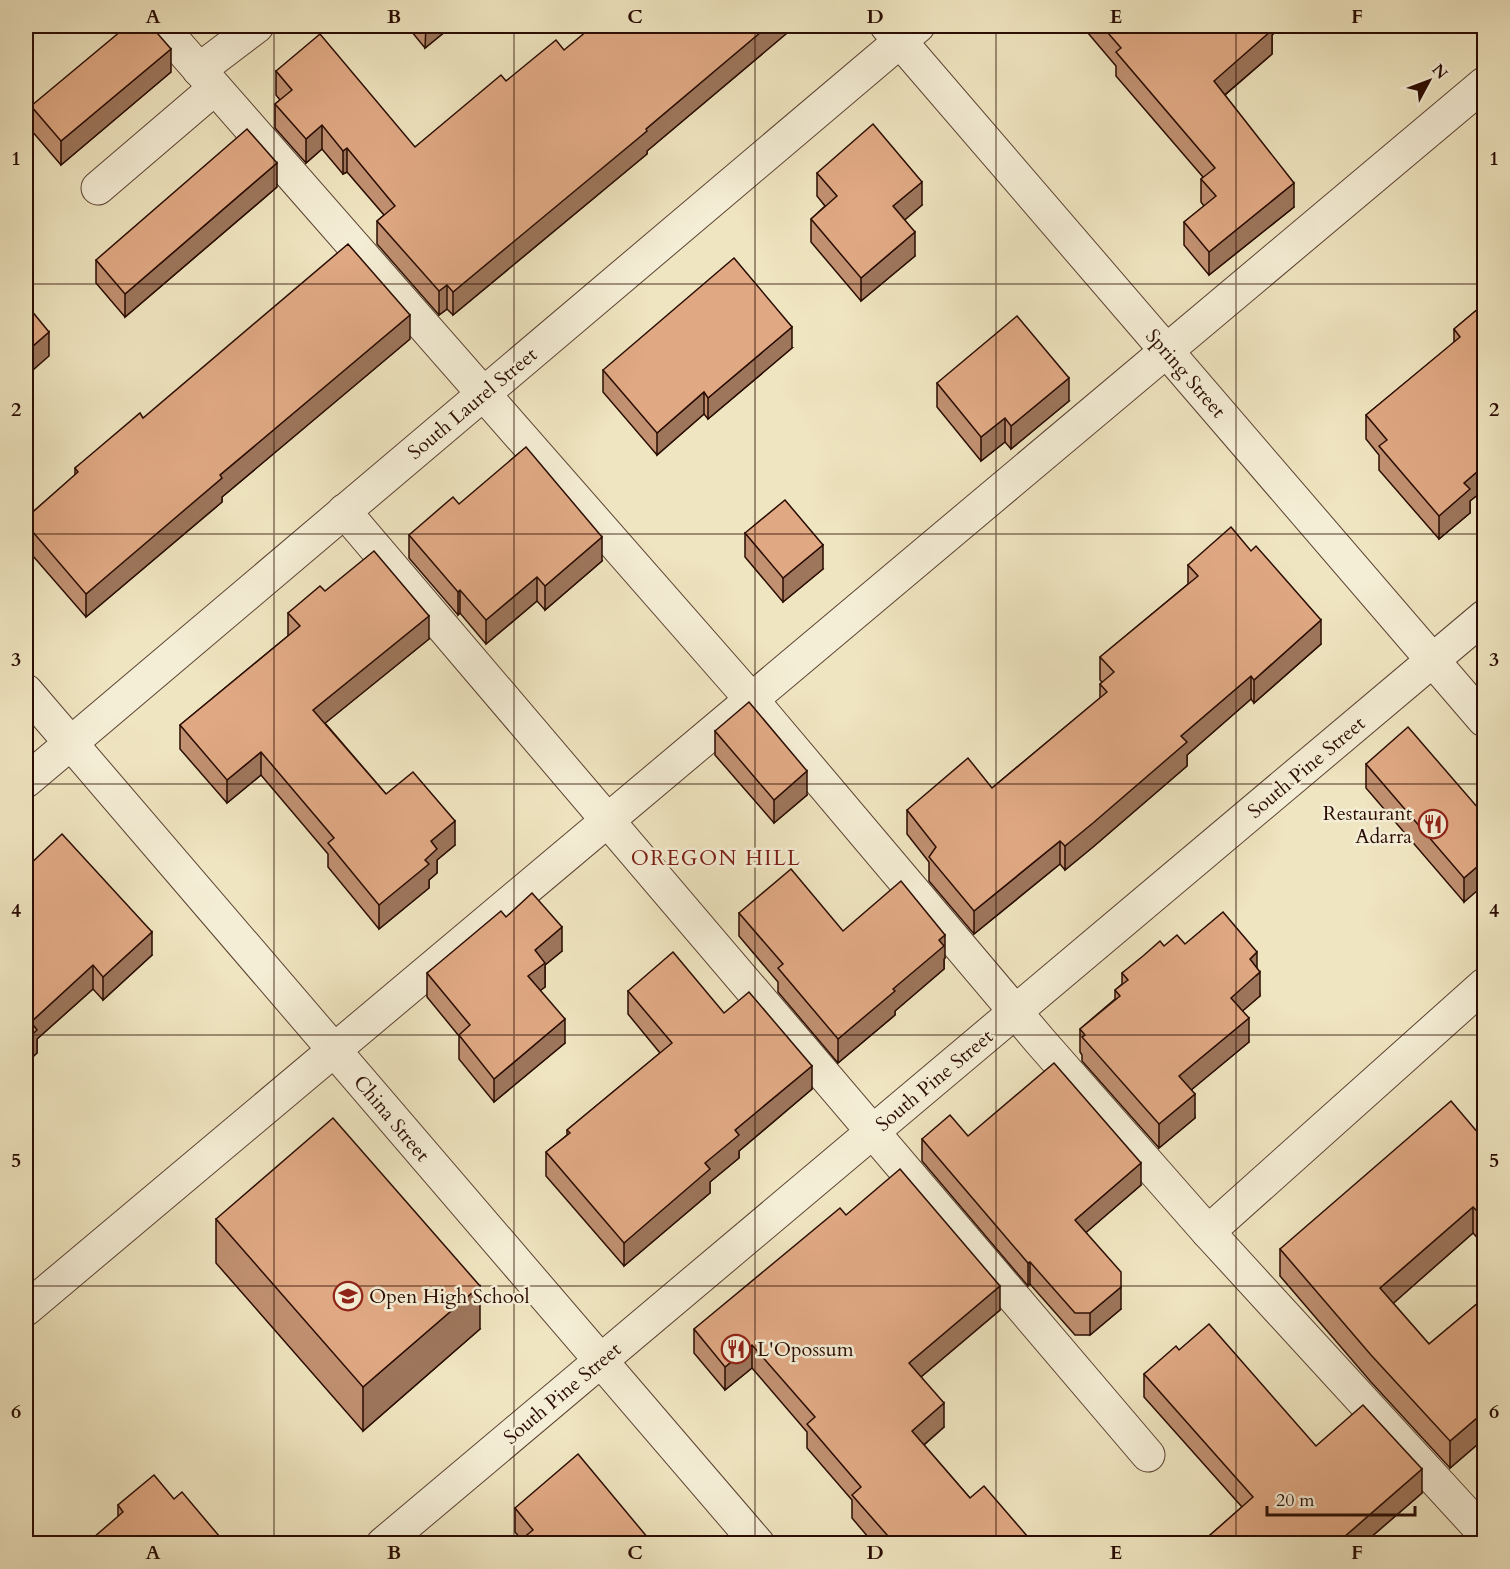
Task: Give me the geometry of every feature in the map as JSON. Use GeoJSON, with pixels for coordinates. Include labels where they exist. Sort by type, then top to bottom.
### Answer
{"type":"FeatureCollection","features":[{"type":"Feature","properties":{"kind":"street"},"geometry":{"type":"LineString","coordinates":[[161,26],[751,699],[1015,1012],[1208,1232],[1485,1533]]}},
{"type":"Feature","properties":{"kind":"street"},"geometry":{"type":"LineString","coordinates":[[98,188],[257,26]]}},
{"type":"Feature","properties":{"kind":"street","name":"Spring Street"},"geometry":{"type":"LineString","coordinates":[[902,31],[1168,352],[1485,720]]}},
{"type":"Feature","properties":{"kind":"street","name":"South Laurel Street"},"geometry":{"type":"LineString","coordinates":[[26,781],[484,393],[902,31]]}},
{"type":"Feature","properties":{"kind":"street"},"geometry":{"type":"LineString","coordinates":[[26,1309],[1485,84]]}},
{"type":"Feature","properties":{"kind":"street"},"geometry":{"type":"LineString","coordinates":[[344,512],[1148,1455]]}},
{"type":"Feature","properties":{"kind":"street","name":"South Pine Street"},"geometry":{"type":"LineString","coordinates":[[383,1544],[1485,616]]}},
{"type":"Feature","properties":{"kind":"street","name":"China Street"},"geometry":{"type":"LineString","coordinates":[[26,692],[758,1544]]}},
{"type":"Feature","properties":{"kind":"street"},"geometry":{"type":"LineString","coordinates":[[1208,1232],[1485,985]]}},
{"type":"Feature","properties":{"kind":"building"},"geometry":{"type":"Polygon","coordinates":[[[127,26],[151,26],[171,49],[61,141],[31,106],[127,26]]]}},
{"type":"Feature","properties":{"kind":"building"},"geometry":{"type":"Polygon","coordinates":[[[593,26],[768,26],[646,129],[647,131],[453,292],[447,285],[439,291],[377,221],[395,206],[347,148],[343,151],[322,125],[306,139],[275,104],[292,90],[276,71],[320,34],[415,147],[501,75],[506,81],[556,40],[564,50],[593,26]]]}},
{"type":"Feature","properties":{"kind":"building"},"geometry":{"type":"Polygon","coordinates":[[[1102,26],[1268,26],[1272,30],[1214,81],[1294,183],[1209,252],[1184,222],[1216,196],[1201,179],[1215,168],[1116,52],[1121,48],[1102,26]]]}},
{"type":"Feature","properties":{"kind":"building"},"geometry":{"type":"Polygon","coordinates":[[[873,124],[922,182],[893,206],[915,232],[861,278],[811,219],[837,196],[817,173],[873,124]]]}},
{"type":"Feature","properties":{"kind":"building"},"geometry":{"type":"Polygon","coordinates":[[[247,129],[277,163],[125,294],[96,260],[247,129]]]}},
{"type":"Feature","properties":{"kind":"building"},"geometry":{"type":"Polygon","coordinates":[[[348,244],[410,315],[220,475],[222,478],[86,594],[26,524],[26,518],[78,472],[75,468],[140,413],[143,418],[348,244]]]}},
{"type":"Feature","properties":{"kind":"building"},"geometry":{"type":"Polygon","coordinates":[[[734,258],[792,327],[708,398],[704,392],[657,433],[603,370],[734,258]]]}},
{"type":"Feature","properties":{"kind":"building"},"geometry":{"type":"Polygon","coordinates":[[[1485,303],[1485,465],[1464,483],[1470,489],[1439,516],[1379,446],[1387,440],[1366,415],[1460,337],[1454,329],[1485,303]]]}},
{"type":"Feature","properties":{"kind":"building"},"geometry":{"type":"Polygon","coordinates":[[[26,304],[49,332],[26,352],[26,304]]]}},
{"type":"Feature","properties":{"kind":"building"},"geometry":{"type":"Polygon","coordinates":[[[1017,316],[1069,378],[1011,426],[1005,418],[981,437],[937,383],[1017,316]]]}},
{"type":"Feature","properties":{"kind":"building"},"geometry":{"type":"Polygon","coordinates":[[[526,447],[602,537],[545,586],[537,577],[486,620],[460,590],[458,592],[409,535],[453,497],[459,504],[526,447]]]}},
{"type":"Feature","properties":{"kind":"building"},"geometry":{"type":"Polygon","coordinates":[[[785,500],[823,545],[783,578],[745,533],[785,500]]]}},
{"type":"Feature","properties":{"kind":"building"},"geometry":{"type":"Polygon","coordinates":[[[1231,527],[1251,551],[1256,546],[1321,620],[1254,680],[1251,676],[1181,736],[1187,742],[1093,823],[1065,846],[1060,841],[974,911],[929,857],[936,847],[907,810],[968,758],[992,788],[1107,692],[1100,684],[1114,672],[1100,657],[1198,576],[1188,565],[1231,527]]]}},
{"type":"Feature","properties":{"kind":"building"},"geometry":{"type":"Polygon","coordinates":[[[374,551],[429,616],[313,710],[386,794],[413,772],[455,821],[431,841],[437,849],[425,860],[429,864],[379,905],[328,843],[334,838],[261,752],[227,780],[180,725],[300,626],[288,613],[320,586],[325,591],[374,551]]]}},
{"type":"Feature","properties":{"kind":"building"},"geometry":{"type":"Polygon","coordinates":[[[749,702],[807,771],[774,800],[715,731],[749,702]]]}},
{"type":"Feature","properties":{"kind":"building"},"geometry":{"type":"Polygon","coordinates":[[[1408,727],[1485,816],[1485,860],[1464,878],[1366,764],[1408,727]]]}},
{"type":"Feature","properties":{"kind":"building"},"geometry":{"type":"Polygon","coordinates":[[[62,834],[152,932],[103,977],[93,965],[31,1022],[37,1030],[26,1040],[26,868],[62,834]]]}},
{"type":"Feature","properties":{"kind":"building"},"geometry":{"type":"Polygon","coordinates":[[[791,869],[843,931],[901,881],[945,935],[939,940],[944,946],[838,1039],[778,968],[783,964],[739,913],[791,869]]]}},
{"type":"Feature","properties":{"kind":"building"},"geometry":{"type":"Polygon","coordinates":[[[532,893],[562,927],[535,950],[545,963],[528,976],[565,1019],[494,1079],[459,1035],[470,1025],[427,973],[501,911],[506,917],[532,893]]]}},
{"type":"Feature","properties":{"kind":"building"},"geometry":{"type":"Polygon","coordinates":[[[1223,912],[1257,952],[1250,959],[1260,972],[1231,998],[1249,1018],[1179,1076],[1195,1094],[1159,1124],[1082,1037],[1085,1035],[1080,1029],[1120,996],[1115,990],[1128,980],[1122,973],[1160,941],[1164,946],[1177,935],[1185,944],[1223,912]]]}},
{"type":"Feature","properties":{"kind":"building"},"geometry":{"type":"Polygon","coordinates":[[[673,952],[724,1013],[749,992],[812,1066],[735,1130],[739,1135],[705,1163],[710,1169],[624,1243],[546,1152],[570,1133],[567,1130],[672,1043],[628,991],[673,952]]]}},
{"type":"Feature","properties":{"kind":"building"},"geometry":{"type":"Polygon","coordinates":[[[1054,1063],[1141,1163],[1075,1220],[1121,1272],[1121,1287],[1090,1313],[1075,1313],[1030,1262],[1028,1263],[922,1139],[950,1115],[968,1136],[1054,1063]]]}},
{"type":"Feature","properties":{"kind":"building"},"geometry":{"type":"Polygon","coordinates":[[[1451,1101],[1485,1141],[1485,1219],[1473,1207],[1380,1288],[1429,1344],[1485,1297],[1485,1411],[1450,1441],[1371,1355],[1280,1249],[1451,1101]]]}},
{"type":"Feature","properties":{"kind":"building","name":"Open High School"},"geometry":{"type":"Polygon","coordinates":[[[333,1118],[480,1286],[363,1387],[216,1219],[333,1118]]]}},
{"type":"Feature","properties":{"kind":"building"},"geometry":{"type":"Polygon","coordinates":[[[900,1169],[1000,1286],[909,1363],[944,1403],[912,1431],[970,1498],[984,1486],[1034,1544],[895,1544],[852,1495],[861,1487],[807,1424],[815,1417],[752,1345],[725,1367],[694,1329],[840,1208],[846,1215],[900,1169]]]}},
{"type":"Feature","properties":{"kind":"building"},"geometry":{"type":"Polygon","coordinates":[[[1209,1324],[1316,1446],[1363,1405],[1422,1469],[1336,1544],[1200,1544],[1253,1497],[1144,1374],[1176,1346],[1179,1350],[1209,1324]]]}},
{"type":"Feature","properties":{"kind":"building"},"geometry":{"type":"Polygon","coordinates":[[[578,1454],[648,1538],[642,1544],[517,1543],[533,1530],[515,1508],[578,1454]]]}},
{"type":"Feature","properties":{"kind":"building"},"geometry":{"type":"Polygon","coordinates":[[[154,1475],[174,1499],[182,1492],[225,1544],[86,1544],[123,1512],[118,1505],[154,1475]]]}},
{"type":"Feature","properties":{"kind":"place","name":"Restaurant Adarra"},"geometry":{"type":"Point","coordinates":[1433,824]}},
{"type":"Feature","properties":{"kind":"place","name":"Open High School"},"geometry":{"type":"Point","coordinates":[348,1296]}},
{"type":"Feature","properties":{"kind":"place","name":"L'Opossum"},"geometry":{"type":"Point","coordinates":[736,1349]}},
{"type":"Feature","properties":{"kind":"district","name":"OREGON HILL"},"geometry":{"type":"Point","coordinates":[716,858]}}]}
